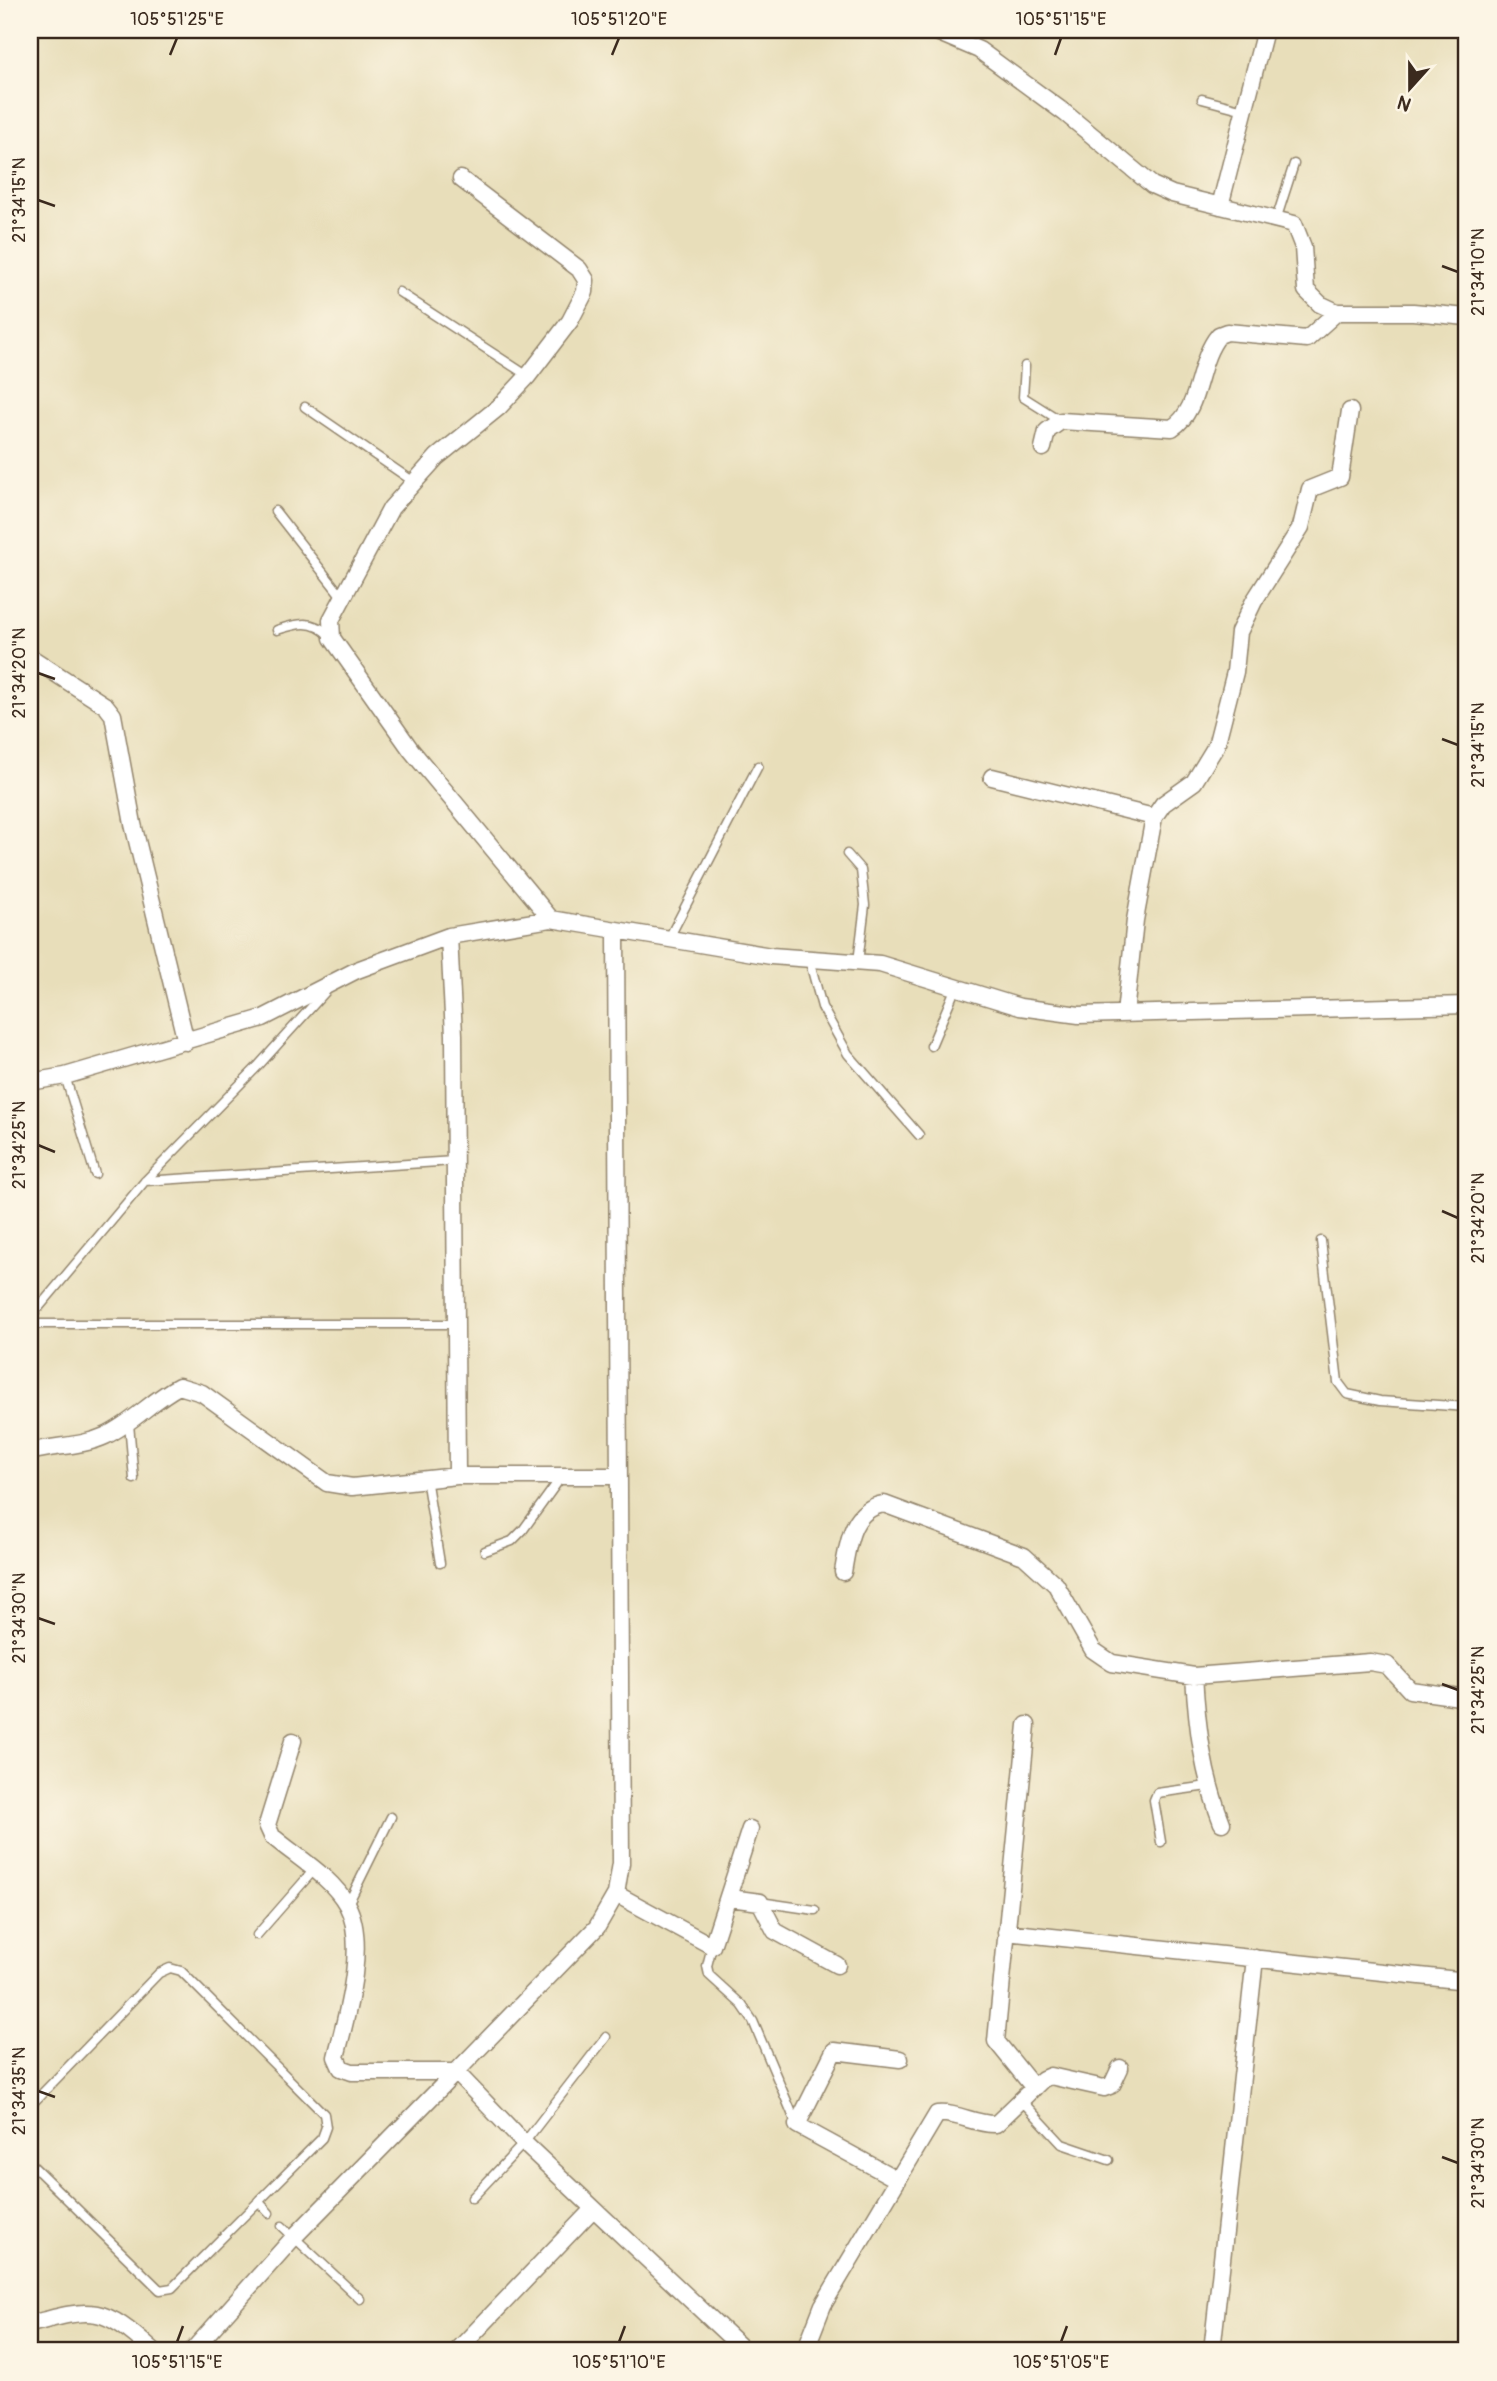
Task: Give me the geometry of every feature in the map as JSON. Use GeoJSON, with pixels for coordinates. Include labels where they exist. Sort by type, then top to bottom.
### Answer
{"type":"FeatureCollection","features":[{"type":"Feature","properties":{"kind":"street"},"geometry":{"type":"LineString","coordinates":[[932,30],[979,50],[1065,113],[1152,185],[1172,194],[1294,224],[1299,232],[1306,290],[1320,304],[1337,312],[1413,312],[1467,317]]}},
{"type":"Feature","properties":{"kind":"street"},"geometry":{"type":"LineString","coordinates":[[1220,206],[1265,30]]}},
{"type":"Feature","properties":{"kind":"street"},"geometry":{"type":"LineString","coordinates":[[461,179],[579,269],[586,280],[585,292],[570,321],[528,376],[499,407],[437,457],[391,508],[331,620],[332,638],[411,750],[551,919]]}},
{"type":"Feature","properties":{"kind":"street"},"geometry":{"type":"LineString","coordinates":[[1043,448],[1047,431],[1061,421],[1172,428],[1183,421],[1212,343],[1219,335],[1227,332],[1307,339],[1337,312]]}},
{"type":"Feature","properties":{"kind":"street"},"geometry":{"type":"LineString","coordinates":[[1125,1014],[1135,920],[1154,817],[1163,804],[1194,782],[1216,746],[1235,671],[1239,632],[1254,601],[1301,527],[1310,489],[1340,477],[1350,411]]}},
{"type":"Feature","properties":{"kind":"street"},"geometry":{"type":"LineString","coordinates":[[30,657],[106,706],[113,715],[118,729],[134,824],[186,1042]]}},
{"type":"Feature","properties":{"kind":"street"},"geometry":{"type":"LineString","coordinates":[[992,777],[1154,817]]}},
{"type":"Feature","properties":{"kind":"street"},"geometry":{"type":"LineString","coordinates":[[30,1082],[65,1076],[263,1018],[335,981],[449,936],[551,919],[771,956],[880,964],[1020,1007],[1079,1015],[1467,1005]]}},
{"type":"Feature","properties":{"kind":"street"},"geometry":{"type":"LineString","coordinates":[[192,2351],[288,2232],[456,2072],[597,1927],[616,1894],[621,1863],[616,932]]}},
{"type":"Feature","properties":{"kind":"street"},"geometry":{"type":"LineString","coordinates":[[449,936],[457,1476]]}},
{"type":"Feature","properties":{"kind":"street"},"geometry":{"type":"LineString","coordinates":[[30,1452],[78,1445],[129,1424],[160,1396],[179,1386],[202,1393],[327,1483],[352,1487],[457,1476],[618,1476]]}},
{"type":"Feature","properties":{"kind":"street"},"geometry":{"type":"LineString","coordinates":[[843,1573],[848,1540],[859,1516],[870,1506],[884,1504],[1024,1556],[1056,1585],[1093,1650],[1112,1663],[1194,1676],[1370,1662],[1387,1665],[1410,1690],[1467,1698]]}},
{"type":"Feature","properties":{"kind":"street"},"geometry":{"type":"LineString","coordinates":[[1194,1676],[1197,1726],[1208,1786],[1222,1823]]}},
{"type":"Feature","properties":{"kind":"street"},"geometry":{"type":"LineString","coordinates":[[1027,1726],[996,2041],[1034,2088]]}},
{"type":"Feature","properties":{"kind":"street"},"geometry":{"type":"LineString","coordinates":[[293,1741],[267,1825],[272,1836],[313,1871],[347,1906],[352,1925],[354,1981],[336,2057],[341,2068],[352,2072],[456,2072],[524,2143],[738,2349]]}},
{"type":"Feature","properties":{"kind":"street"},"geometry":{"type":"LineString","coordinates":[[616,1894],[712,1947],[730,1898],[750,1829]]}},
{"type":"Feature","properties":{"kind":"street"},"geometry":{"type":"LineString","coordinates":[[730,1898],[760,1902],[775,1931],[836,1965]]}},
{"type":"Feature","properties":{"kind":"street"},"geometry":{"type":"LineString","coordinates":[[1006,1932],[1467,1980]]}},
{"type":"Feature","properties":{"kind":"street"},"geometry":{"type":"LineString","coordinates":[[1212,2351],[1255,1958]]}},
{"type":"Feature","properties":{"kind":"street"},"geometry":{"type":"LineString","coordinates":[[898,2180],[797,2125],[834,2051],[901,2059]]}},
{"type":"Feature","properties":{"kind":"street"},"geometry":{"type":"LineString","coordinates":[[805,2351],[823,2305],[937,2114],[950,2113],[984,2125],[996,2124],[1050,2076],[1104,2088],[1112,2085],[1120,2068]]}},
{"type":"Feature","properties":{"kind":"street"},"geometry":{"type":"LineString","coordinates":[[457,2351],[593,2209]]}},
{"type":"Feature","properties":{"kind":"street"},"geometry":{"type":"LineString","coordinates":[[30,2324],[80,2311],[102,2315],[126,2327],[153,2351]]}},
{"type":"Feature","properties":{"kind":"lane"},"geometry":{"type":"LineString","coordinates":[[1202,99],[1244,110]]}},
{"type":"Feature","properties":{"kind":"lane"},"geometry":{"type":"LineString","coordinates":[[1276,220],[1294,164]]}},
{"type":"Feature","properties":{"kind":"lane"},"geometry":{"type":"LineString","coordinates":[[399,292],[528,376]]}},
{"type":"Feature","properties":{"kind":"lane"},"geometry":{"type":"LineString","coordinates":[[1025,366],[1023,397],[1061,421]]}},
{"type":"Feature","properties":{"kind":"lane"},"geometry":{"type":"LineString","coordinates":[[305,407],[415,482]]}},
{"type":"Feature","properties":{"kind":"lane"},"geometry":{"type":"LineString","coordinates":[[275,511],[343,598]]}},
{"type":"Feature","properties":{"kind":"lane"},"geometry":{"type":"LineString","coordinates":[[277,630],[296,624],[312,623],[332,638]]}},
{"type":"Feature","properties":{"kind":"lane"},"geometry":{"type":"LineString","coordinates":[[668,940],[758,766]]}},
{"type":"Feature","properties":{"kind":"lane"},"geometry":{"type":"LineString","coordinates":[[847,854],[861,870],[866,905],[858,962]]}},
{"type":"Feature","properties":{"kind":"lane"},"geometry":{"type":"LineString","coordinates":[[809,959],[822,1007],[848,1054],[919,1135]]}},
{"type":"Feature","properties":{"kind":"lane"},"geometry":{"type":"LineString","coordinates":[[30,1321],[145,1181],[259,1065],[335,981]]}},
{"type":"Feature","properties":{"kind":"lane"},"geometry":{"type":"LineString","coordinates":[[931,1046],[956,987]]}},
{"type":"Feature","properties":{"kind":"lane"},"geometry":{"type":"LineString","coordinates":[[65,1076],[96,1174]]}},
{"type":"Feature","properties":{"kind":"lane"},"geometry":{"type":"LineString","coordinates":[[145,1181],[454,1161]]}},
{"type":"Feature","properties":{"kind":"lane"},"geometry":{"type":"LineString","coordinates":[[1321,1241],[1338,1382],[1347,1394],[1380,1401],[1467,1407]]}},
{"type":"Feature","properties":{"kind":"lane"},"geometry":{"type":"LineString","coordinates":[[30,1321],[454,1324]]}},
{"type":"Feature","properties":{"kind":"lane"},"geometry":{"type":"LineString","coordinates":[[129,1424],[134,1479]]}},
{"type":"Feature","properties":{"kind":"lane"},"geometry":{"type":"LineString","coordinates":[[485,1551],[512,1541],[562,1476]]}},
{"type":"Feature","properties":{"kind":"lane"},"geometry":{"type":"LineString","coordinates":[[426,1478],[440,1563]]}},
{"type":"Feature","properties":{"kind":"lane"},"geometry":{"type":"LineString","coordinates":[[1161,1842],[1154,1800],[1157,1793],[1208,1786]]}},
{"type":"Feature","properties":{"kind":"lane"},"geometry":{"type":"LineString","coordinates":[[347,1906],[391,1818]]}},
{"type":"Feature","properties":{"kind":"lane"},"geometry":{"type":"LineString","coordinates":[[257,1935],[313,1871]]}},
{"type":"Feature","properties":{"kind":"lane"},"geometry":{"type":"LineString","coordinates":[[760,1902],[815,1910]]}},
{"type":"Feature","properties":{"kind":"lane"},"geometry":{"type":"LineString","coordinates":[[712,1947],[707,1966],[709,1975],[742,2006],[753,2021],[797,2125]]}},
{"type":"Feature","properties":{"kind":"lane"},"geometry":{"type":"LineString","coordinates":[[30,2106],[159,1973],[170,1968],[181,1971],[324,2115],[326,2127],[322,2138],[172,2288],[160,2290],[30,2163]]}},
{"type":"Feature","properties":{"kind":"lane"},"geometry":{"type":"LineString","coordinates":[[472,2198],[524,2143],[606,2037]]}},
{"type":"Feature","properties":{"kind":"lane"},"geometry":{"type":"LineString","coordinates":[[1022,2101],[1062,2144],[1110,2160]]}},
{"type":"Feature","properties":{"kind":"lane"},"geometry":{"type":"LineString","coordinates":[[258,2201],[269,2213]]}},
{"type":"Feature","properties":{"kind":"lane"},"geometry":{"type":"LineString","coordinates":[[288,2232],[360,2299]]}}]}
